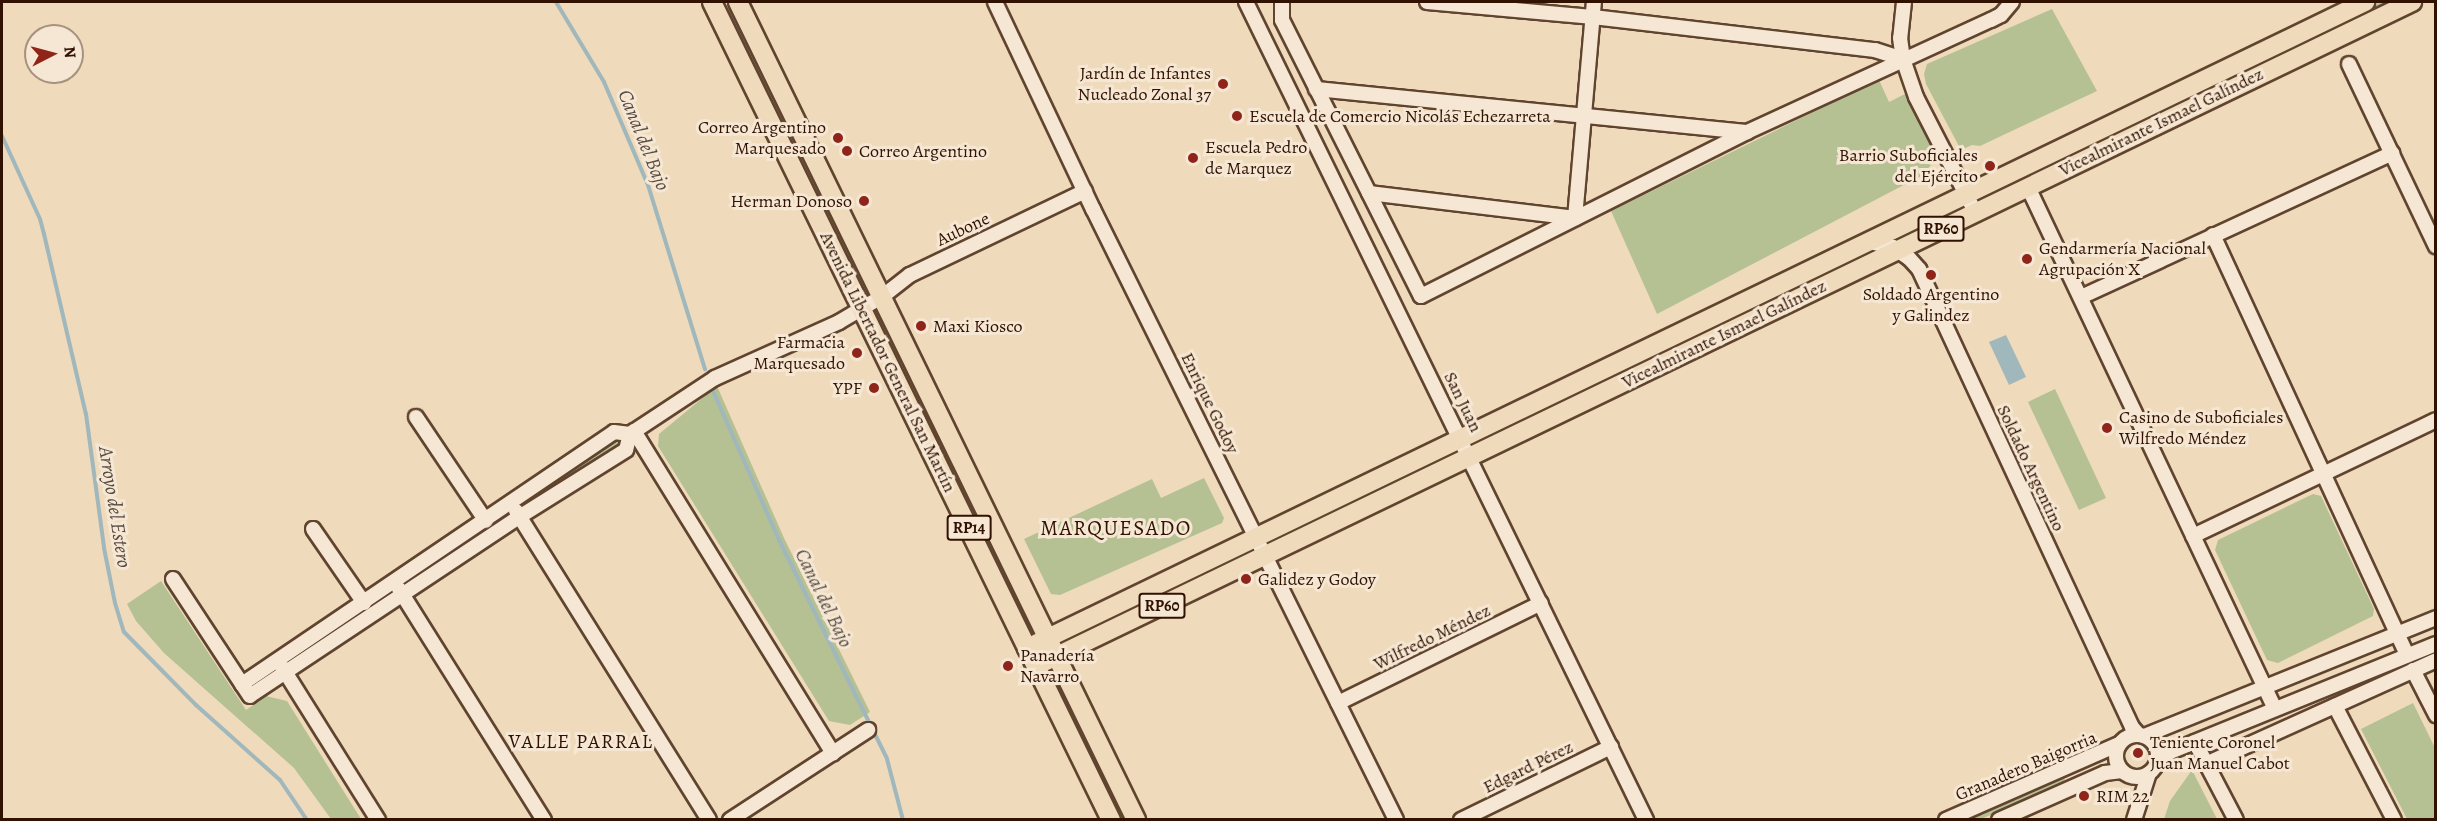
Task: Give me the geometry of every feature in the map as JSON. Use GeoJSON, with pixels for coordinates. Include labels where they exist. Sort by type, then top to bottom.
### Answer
{"type":"FeatureCollection","features":[{"type":"Feature","properties":{"kind":"main road","name":"Avenida Libertador General San Martín"},"geometry":{"type":"LineString","coordinates":[[738,2],[1137,819]]}},
{"type":"Feature","properties":{"kind":"main road","name":"Vicealmirante Ismael Galíndez"},"geometry":{"type":"LineString","coordinates":[[1028,648],[2365,2]]}},
{"type":"Feature","properties":{"kind":"main road","name":"Vicealmirante Ismael Galíndez"},"geometry":{"type":"LineString","coordinates":[[1036,666],[2412,2]]}},
{"type":"Feature","properties":{"kind":"main road","name":"Avenida Libertador General San Martín"},"geometry":{"type":"LineString","coordinates":[[718,4],[861,307],[1111,819]]}},
{"type":"Feature","properties":{"kind":"main road"},"geometry":{"type":"LineString","coordinates":[[894,375],[916,364]]}},
{"type":"Feature","properties":{"kind":"main road"},"geometry":{"type":"LineString","coordinates":[[910,406],[932,396]]}},
{"type":"Feature","properties":{"kind":"street","name":"Enrique Godoy"},"geometry":{"type":"LineString","coordinates":[[995,2],[1085,191],[1396,819]]}},
{"type":"Feature","properties":{"kind":"street","name":"San Juan"},"geometry":{"type":"LineString","coordinates":[[1246,2],[1646,819]]}},
{"type":"Feature","properties":{"kind":"street"},"geometry":{"type":"LineString","coordinates":[[1282,2],[1282,20],[1421,296],[1747,132],[2001,15],[2012,2]]}},
{"type":"Feature","properties":{"kind":"street"},"geometry":{"type":"LineString","coordinates":[[1427,2],[1593,17],[1875,50],[1903,59]]}},
{"type":"Feature","properties":{"kind":"street"},"geometry":{"type":"LineString","coordinates":[[1575,218],[1594,2]]}},
{"type":"Feature","properties":{"kind":"street"},"geometry":{"type":"LineString","coordinates":[[1904,2],[1900,38],[1903,59],[1916,97],[1975,212]]}},
{"type":"Feature","properties":{"kind":"street"},"geometry":{"type":"LineString","coordinates":[[2349,64],[2436,246]]}},
{"type":"Feature","properties":{"kind":"street"},"geometry":{"type":"LineString","coordinates":[[1316,89],[1747,132]]}},
{"type":"Feature","properties":{"kind":"street"},"geometry":{"type":"LineString","coordinates":[[2081,297],[2392,153]]}},
{"type":"Feature","properties":{"kind":"street"},"geometry":{"type":"LineString","coordinates":[[2028,187],[2275,709]]}},
{"type":"Feature","properties":{"kind":"street","name":"Aubone"},"geometry":{"type":"LineString","coordinates":[[632,432],[715,378],[809,336],[883,296],[910,275],[1085,191]]}},
{"type":"Feature","properties":{"kind":"street"},"geometry":{"type":"LineString","coordinates":[[1369,193],[1575,218]]}},
{"type":"Feature","properties":{"kind":"street"},"geometry":{"type":"LineString","coordinates":[[2213,235],[2407,655]]}},
{"type":"Feature","properties":{"kind":"street","name":"Soldado Argentino"},"geometry":{"type":"LineString","coordinates":[[1869,242],[1898,250],[1919,269],[2132,727],[2141,735]]}},
{"type":"Feature","properties":{"kind":"street"},"geometry":{"type":"LineString","coordinates":[[416,417],[486,521]]}},
{"type":"Feature","properties":{"kind":"street"},"geometry":{"type":"LineString","coordinates":[[2193,536],[2436,420]]}},
{"type":"Feature","properties":{"kind":"street"},"geometry":{"type":"LineString","coordinates":[[242,684],[486,521],[614,432],[632,432]]}},
{"type":"Feature","properties":{"kind":"street"},"geometry":{"type":"LineString","coordinates":[[173,579],[250,696],[519,517],[626,450],[632,432]]}},
{"type":"Feature","properties":{"kind":"street"},"geometry":{"type":"LineString","coordinates":[[632,432],[833,753]]}},
{"type":"Feature","properties":{"kind":"street"},"geometry":{"type":"LineString","coordinates":[[511,504],[709,819]]}},
{"type":"Feature","properties":{"kind":"street"},"geometry":{"type":"LineString","coordinates":[[313,529],[364,603]]}},
{"type":"Feature","properties":{"kind":"street"},"geometry":{"type":"LineString","coordinates":[[395,582],[544,819]]}},
{"type":"Feature","properties":{"kind":"street","name":"Wilfredo Méndez"},"geometry":{"type":"LineString","coordinates":[[1338,703],[1541,603]]}},
{"type":"Feature","properties":{"kind":"street","name":"Granadero Baigorria"},"geometry":{"type":"LineString","coordinates":[[1946,819],[2119,744],[2124,739],[2141,735],[2265,688],[2436,618]]}},
{"type":"Feature","properties":{"kind":"street"},"geometry":{"type":"LineString","coordinates":[[2134,819],[2149,773],[2157,760],[2195,742],[2436,644]]}},
{"type":"Feature","properties":{"kind":"street"},"geometry":{"type":"LineString","coordinates":[[2350,654],[2367,691]]}},
{"type":"Feature","properties":{"kind":"street"},"geometry":{"type":"LineString","coordinates":[[278,660],[378,819]]}},
{"type":"Feature","properties":{"kind":"street"},"geometry":{"type":"LineString","coordinates":[[2206,764],[2436,660]]}},
{"type":"Feature","properties":{"kind":"street"},"geometry":{"type":"LineString","coordinates":[[2413,670],[2436,715]]}},
{"type":"Feature","properties":{"kind":"street"},"geometry":{"type":"LineString","coordinates":[[2335,706],[2394,819]]}},
{"type":"Feature","properties":{"kind":"street"},"geometry":{"type":"LineString","coordinates":[[730,819],[867,730]]}},
{"type":"Feature","properties":{"kind":"street"},"geometry":{"type":"LineString","coordinates":[[2141,735],[2155,746],[2157,760]]}},
{"type":"Feature","properties":{"kind":"street"},"geometry":{"type":"LineString","coordinates":[[2195,742],[2236,819]]}},
{"type":"Feature","properties":{"kind":"street","name":"Granadero Baigorria"},"geometry":{"type":"LineString","coordinates":[[2119,744],[2116,758],[2122,771]]}},
{"type":"Feature","properties":{"kind":"street","name":"Edgard Pérez"},"geometry":{"type":"LineString","coordinates":[[1461,819],[1611,747]]}},
{"type":"Feature","properties":{"kind":"street","name":"Granadero Baigorria"},"geometry":{"type":"LineString","coordinates":[[1999,819],[2105,773],[2122,771],[2136,777],[2149,773]]}},
{"type":"Feature","properties":{"kind":"green space"},"geometry":{"type":"Polygon","coordinates":[[[2381,2],[2392,2],[2002,190],[2000,185],[2381,2]]]}},
{"type":"Feature","properties":{"kind":"green space"},"geometry":{"type":"Polygon","coordinates":[[[2052,9],[2097,91],[1980,146],[1972,145],[1961,150],[1926,84],[1924,74],[1927,64],[2052,9]]]}},
{"type":"Feature","properties":{"kind":"green space"},"geometry":{"type":"Polygon","coordinates":[[[733,11],[870,290],[867,295],[864,295],[726,13],[733,11]]]}},
{"type":"Feature","properties":{"kind":"green space"},"geometry":{"type":"Polygon","coordinates":[[[1879,80],[1889,102],[1907,93],[1942,159],[1931,165],[1923,175],[1657,314],[1611,211],[1879,80]]]}},
{"type":"Feature","properties":{"kind":"green space"},"geometry":{"type":"Polygon","coordinates":[[[1879,251],[1494,436],[1859,256],[1879,251]]]}},
{"type":"Feature","properties":{"kind":"green space"},"geometry":{"type":"Polygon","coordinates":[[[879,309],[903,357],[900,362],[897,363],[872,311],[879,309]]]}},
{"type":"Feature","properties":{"kind":"green space"},"geometry":{"type":"Polygon","coordinates":[[[717,386],[784,538],[870,712],[850,725],[829,721],[658,446],[659,434],[717,386]]]}},
{"type":"Feature","properties":{"kind":"green space"},"geometry":{"type":"Polygon","coordinates":[[[2055,389],[2106,498],[2079,510],[2028,402],[2055,389]]]}},
{"type":"Feature","properties":{"kind":"green space"},"geometry":{"type":"Polygon","coordinates":[[[927,407],[1034,629],[1032,631],[1029,632],[920,409],[927,407]]]}},
{"type":"Feature","properties":{"kind":"green space"},"geometry":{"type":"Polygon","coordinates":[[[619,437],[623,441],[525,507],[522,505],[522,502],[619,437]]]}},
{"type":"Feature","properties":{"kind":"green space"},"geometry":{"type":"Polygon","coordinates":[[[1447,457],[1442,460],[1288,535],[1305,524],[1447,457]]]}},
{"type":"Feature","properties":{"kind":"green space"},"geometry":{"type":"Polygon","coordinates":[[[1204,478],[1224,518],[1222,523],[1060,595],[1051,594],[1024,539],[1152,479],[1161,498],[1204,478]]]}},
{"type":"Feature","properties":{"kind":"green space"},"geometry":{"type":"Polygon","coordinates":[[[2313,494],[2321,496],[2374,609],[2373,616],[2278,663],[2267,660],[2215,550],[2218,540],[2313,494]]]}},
{"type":"Feature","properties":{"kind":"green space"},"geometry":{"type":"Polygon","coordinates":[[[505,514],[509,517],[407,584],[406,580],[505,514]]]}},
{"type":"Feature","properties":{"kind":"green space"},"geometry":{"type":"Polygon","coordinates":[[[1238,558],[1081,638],[1078,632],[1238,558]]]}},
{"type":"Feature","properties":{"kind":"green space"},"geometry":{"type":"Polygon","coordinates":[[[161,581],[246,710],[266,696],[287,701],[361,819],[331,819],[294,768],[164,653],[136,621],[127,604],[161,581]]]}},
{"type":"Feature","properties":{"kind":"green space"},"geometry":{"type":"Polygon","coordinates":[[[387,592],[391,597],[290,663],[288,662],[287,660],[387,592]]]}},
{"type":"Feature","properties":{"kind":"green space"},"geometry":{"type":"Polygon","coordinates":[[[1063,684],[1125,819],[1117,819],[1054,689],[1063,684]]]}},
{"type":"Feature","properties":{"kind":"green space"},"geometry":{"type":"Polygon","coordinates":[[[2413,703],[2435,748],[2435,819],[2407,819],[2361,729],[2413,703]]]}},
{"type":"Feature","properties":{"kind":"green space"},"geometry":{"type":"Polygon","coordinates":[[[2192,770],[2217,819],[2164,819],[2170,801],[2192,770]]]}},
{"type":"Feature","properties":{"kind":"green space"},"geometry":{"type":"Polygon","coordinates":[[[2061,776],[2065,779],[2062,785],[1981,819],[1958,820],[2061,776]]]}},
{"type":"Feature","properties":{"kind":"water"},"geometry":{"type":"Polygon","coordinates":[[[2006,335],[2026,377],[2009,385],[1989,342],[2006,335]]]}},
{"type":"Feature","properties":{"kind":"waterway","name":"Canal del Bajo"},"geometry":{"type":"LineString","coordinates":[[556,2],[604,82],[648,185],[705,369]]}},
{"type":"Feature","properties":{"kind":"waterway","name":"Arroyo del Estero"},"geometry":{"type":"LineString","coordinates":[[2,136],[40,219],[44,234],[86,414],[104,548],[115,603],[124,632],[196,705],[280,780],[307,820]]}},
{"type":"Feature","properties":{"kind":"waterway","name":"Canal del Bajo"},"geometry":{"type":"LineString","coordinates":[[713,391],[779,540],[887,759],[903,820]]}},
{"type":"Feature","properties":{"kind":"place","name":"Jardín de Infantes Nucleado Zonal 37"},"geometry":{"type":"Point","coordinates":[1223,84]}},
{"type":"Feature","properties":{"kind":"place","name":"Escuela de Comercio Nicolás Echezarreta"},"geometry":{"type":"Point","coordinates":[1237,116]}},
{"type":"Feature","properties":{"kind":"place","name":"Correo Argentino Marquesado"},"geometry":{"type":"Point","coordinates":[838,138]}},
{"type":"Feature","properties":{"kind":"place","name":"Correo Argentino"},"geometry":{"type":"Point","coordinates":[847,151]}},
{"type":"Feature","properties":{"kind":"place","name":"Escuela Pedro de Marquez"},"geometry":{"type":"Point","coordinates":[1193,158]}},
{"type":"Feature","properties":{"kind":"place","name":"Barrio Suboficiales del Ejército"},"geometry":{"type":"Point","coordinates":[1990,166]}},
{"type":"Feature","properties":{"kind":"place","name":"Herman Donoso"},"geometry":{"type":"Point","coordinates":[864,201]}},
{"type":"Feature","properties":{"kind":"place","name":"Gendarmería Nacional Agrupación X"},"geometry":{"type":"Point","coordinates":[2027,259]}},
{"type":"Feature","properties":{"kind":"place","name":"Soldado Argentino y Galindez"},"geometry":{"type":"Point","coordinates":[1931,275]}},
{"type":"Feature","properties":{"kind":"place","name":"Maxi Kiosco"},"geometry":{"type":"Point","coordinates":[921,326]}},
{"type":"Feature","properties":{"kind":"place","name":"Farmacia Marquesado"},"geometry":{"type":"Point","coordinates":[857,353]}},
{"type":"Feature","properties":{"kind":"place","name":"YPF"},"geometry":{"type":"Point","coordinates":[874,388]}},
{"type":"Feature","properties":{"kind":"place","name":"Casino de Suboficiales Wilfredo Méndez"},"geometry":{"type":"Point","coordinates":[2107,428]}},
{"type":"Feature","properties":{"kind":"place","name":"Galidez y Godoy"},"geometry":{"type":"Point","coordinates":[1246,579]}},
{"type":"Feature","properties":{"kind":"place","name":"Panadería Navarro"},"geometry":{"type":"Point","coordinates":[1008,666]}},
{"type":"Feature","properties":{"kind":"place","name":"Teniente Coronel Juan Manuel Cabot"},"geometry":{"type":"Point","coordinates":[2138,753]}},
{"type":"Feature","properties":{"kind":"place","name":"RIM 22"},"geometry":{"type":"Point","coordinates":[2084,796]}},
{"type":"Feature","properties":{"kind":"district","name":"MARQUESADO"},"geometry":{"type":"Point","coordinates":[1116,528]}},
{"type":"Feature","properties":{"kind":"district","name":"VALLE PARRAL"},"geometry":{"type":"Point","coordinates":[581,741]}}]}
